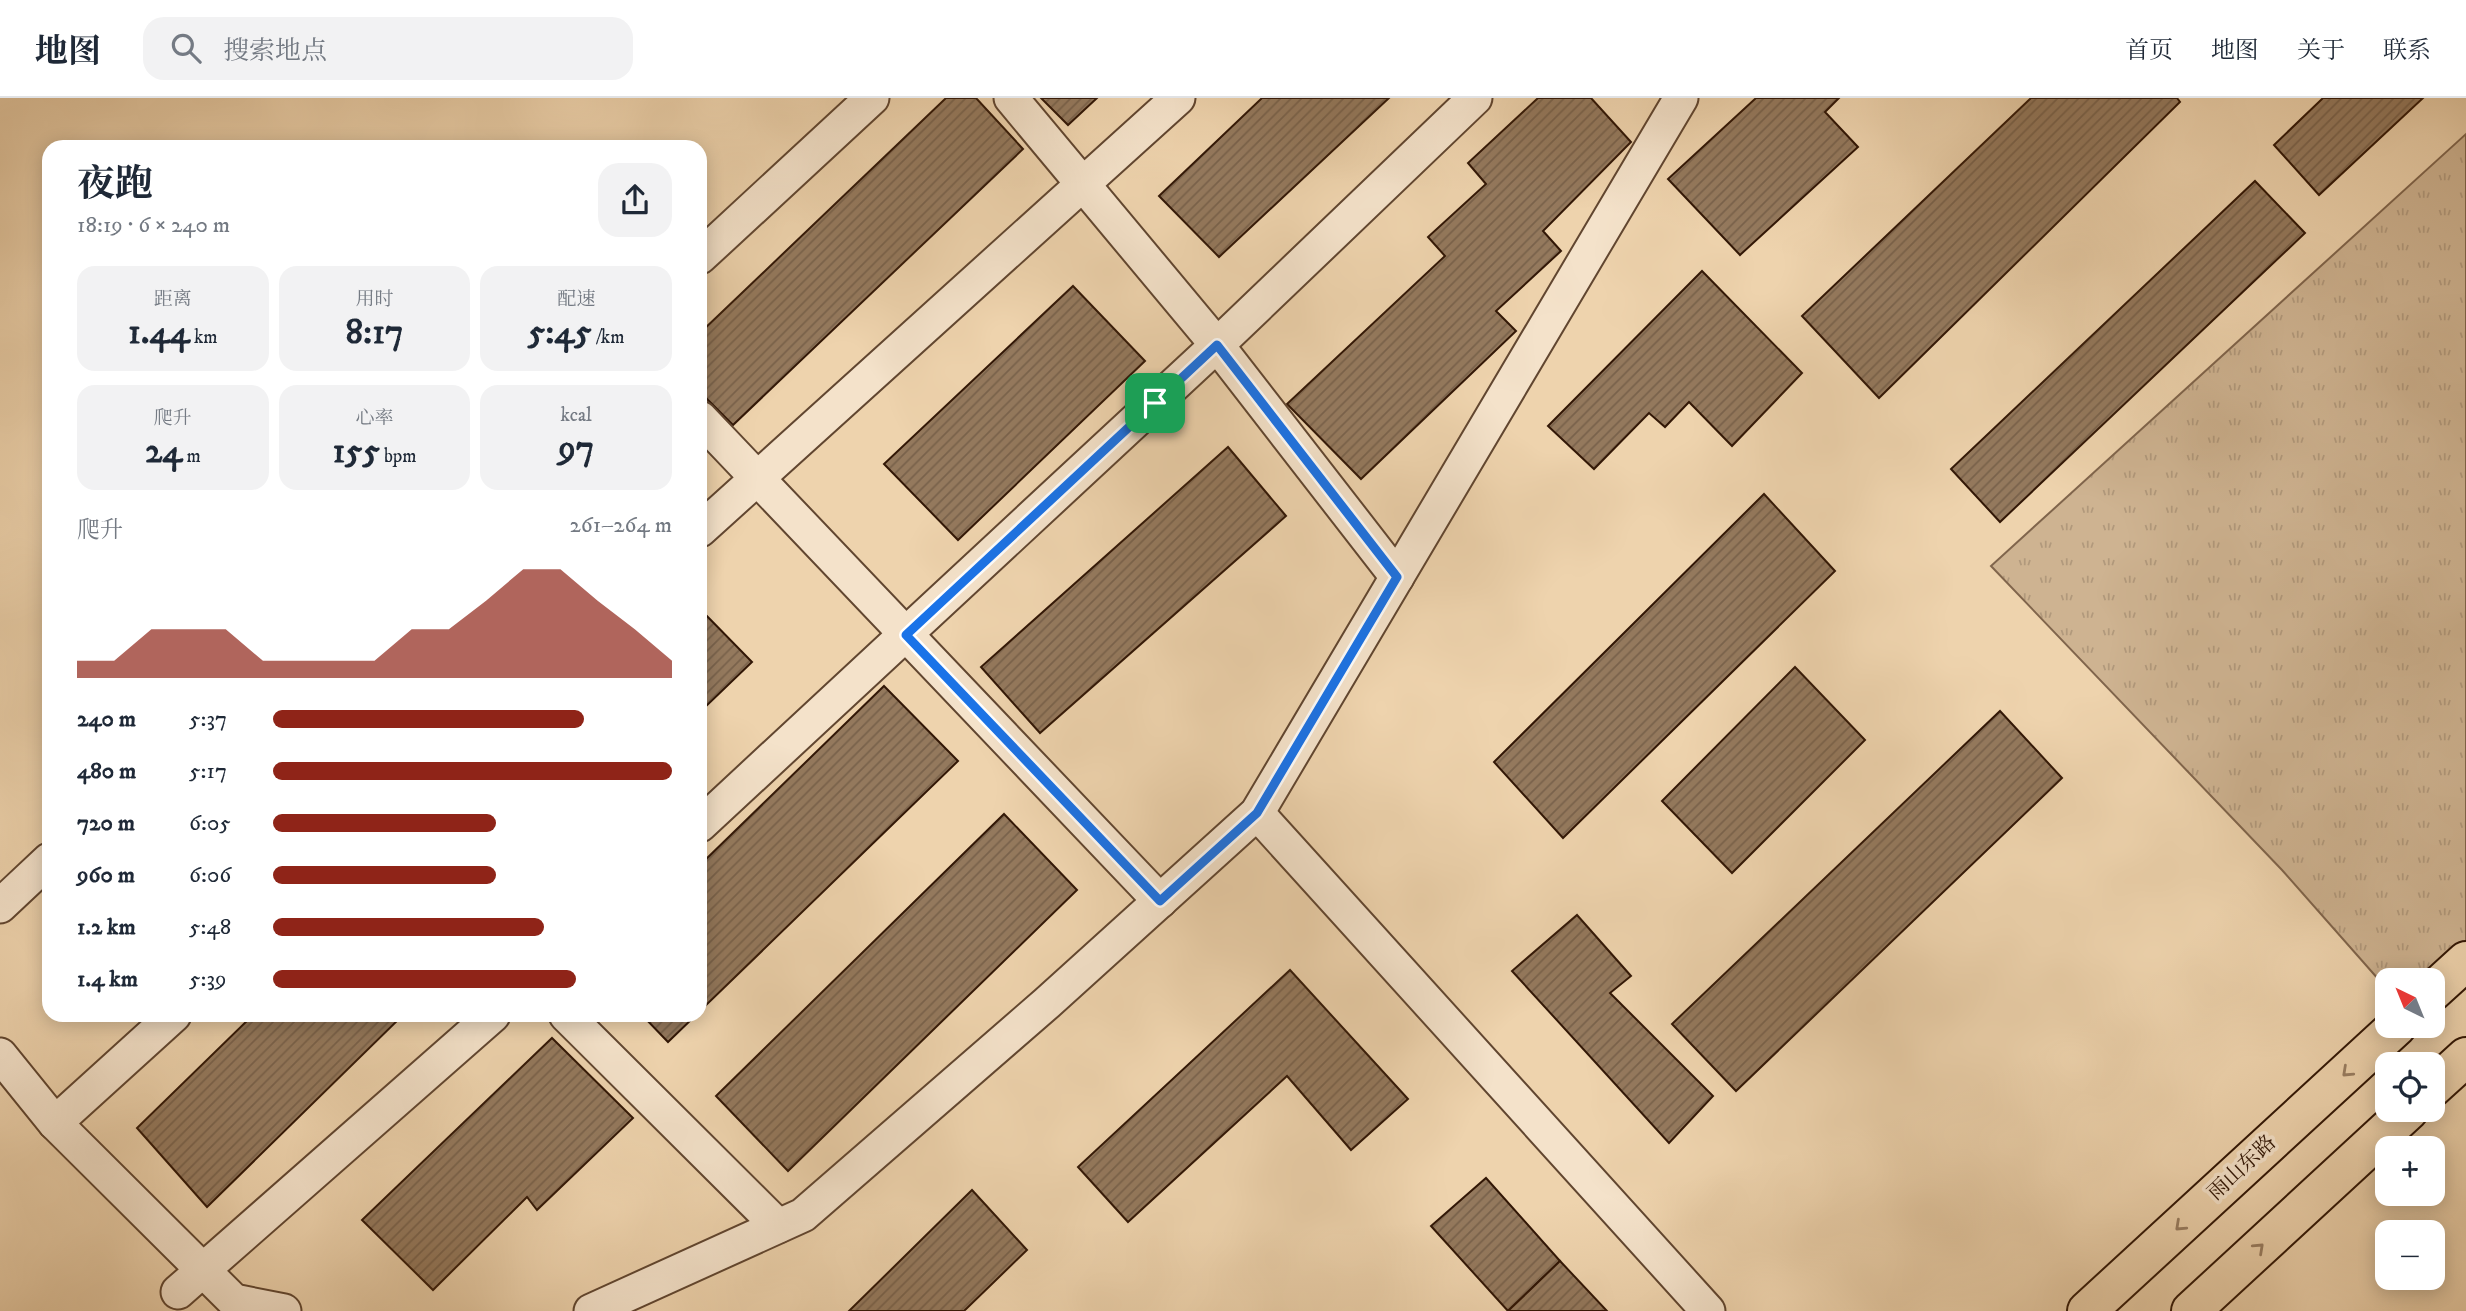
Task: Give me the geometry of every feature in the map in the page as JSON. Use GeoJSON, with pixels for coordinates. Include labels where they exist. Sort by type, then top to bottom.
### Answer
{"type":"FeatureCollection","features":[{"type":"Feature","properties":{"kind":"main road"},"geometry":{"type":"LineString","coordinates":[[2445,980],[2466,961]]}},
{"type":"Feature","properties":{"kind":"main road","name":"雨山东路"},"geometry":{"type":"LineString","coordinates":[[2087,1311],[2384,1038]]}},
{"type":"Feature","properties":{"kind":"main road"},"geometry":{"type":"LineString","coordinates":[[2445,1076],[2466,1057]]}},
{"type":"Feature","properties":{"kind":"main road"},"geometry":{"type":"LineString","coordinates":[[2191,1311],[2396,1122]]}},
{"type":"Feature","properties":{"kind":"street"},"geometry":{"type":"LineString","coordinates":[[707,251],[872,98]]}},
{"type":"Feature","properties":{"kind":"street"},"geometry":{"type":"LineString","coordinates":[[1010,98],[1217,345],[1397,577]]}},
{"type":"Feature","properties":{"kind":"street"},"geometry":{"type":"LineString","coordinates":[[707,524],[1178,98]]}},
{"type":"Feature","properties":{"kind":"street"},"geometry":{"type":"LineString","coordinates":[[707,819],[1217,345],[1475,98]]}},
{"type":"Feature","properties":{"kind":"street"},"geometry":{"type":"LineString","coordinates":[[590,1311],[803,1214],[1257,813],[1681,98]]}},
{"type":"Feature","properties":{"kind":"street"},"geometry":{"type":"LineString","coordinates":[[707,426],[1160,901]]}},
{"type":"Feature","properties":{"kind":"street"},"geometry":{"type":"LineString","coordinates":[[1257,813],[1708,1311]]}},
{"type":"Feature","properties":{"kind":"street"},"geometry":{"type":"LineString","coordinates":[[0,906],[42,867]]}},
{"type":"Feature","properties":{"kind":"street"},"geometry":{"type":"LineString","coordinates":[[55,1124],[166,1022]]}},
{"type":"Feature","properties":{"kind":"street"},"geometry":{"type":"LineString","coordinates":[[178,1292],[485,1022]]}},
{"type":"Feature","properties":{"kind":"street"},"geometry":{"type":"LineString","coordinates":[[573,1022],[778,1226]]}},
{"type":"Feature","properties":{"kind":"street"},"geometry":{"type":"LineString","coordinates":[[0,1055],[55,1124],[234,1301],[284,1311]]}},
{"type":"Feature","properties":{"kind":"green space"},"geometry":{"type":"Polygon","coordinates":[[[2466,134],[2466,961],[2445,973],[2445,968],[2375,968],[2375,975],[2282,870],[1991,566],[2466,134]]]}},
{"type":"Feature","properties":{"kind":"building"},"geometry":{"type":"Polygon","coordinates":[[[946,98],[976,98],[1023,149],[733,425],[707,399],[707,326],[946,98]]]}},
{"type":"Feature","properties":{"kind":"building"},"geometry":{"type":"Polygon","coordinates":[[[1041,98],[1097,98],[1068,125],[1041,98]]]}},
{"type":"Feature","properties":{"kind":"building"},"geometry":{"type":"Polygon","coordinates":[[[1262,98],[1389,98],[1219,257],[1159,196],[1262,98]]]}},
{"type":"Feature","properties":{"kind":"building"},"geometry":{"type":"Polygon","coordinates":[[[1538,98],[1591,98],[1631,142],[1543,231],[1561,251],[1496,311],[1516,331],[1361,479],[1287,404],[1445,256],[1428,237],[1486,184],[1468,163],[1538,98]]]}},
{"type":"Feature","properties":{"kind":"building"},"geometry":{"type":"Polygon","coordinates":[[[1756,98],[1839,98],[1825,112],[1858,147],[1740,255],[1668,179],[1756,98]]]}},
{"type":"Feature","properties":{"kind":"building"},"geometry":{"type":"Polygon","coordinates":[[[2031,98],[2177,98],[2180,102],[1879,398],[1802,316],[2031,98]]]}},
{"type":"Feature","properties":{"kind":"building"},"geometry":{"type":"Polygon","coordinates":[[[2323,98],[2423,98],[2319,195],[2274,145],[2323,98]]]}},
{"type":"Feature","properties":{"kind":"building"},"geometry":{"type":"Polygon","coordinates":[[[2255,181],[2305,233],[2000,522],[1951,469],[2255,181]]]}},
{"type":"Feature","properties":{"kind":"building"},"geometry":{"type":"Polygon","coordinates":[[[1702,271],[1802,373],[1732,446],[1689,402],[1665,427],[1649,413],[1594,469],[1548,426],[1702,271]]]}},
{"type":"Feature","properties":{"kind":"building"},"geometry":{"type":"Polygon","coordinates":[[[1073,286],[1145,361],[958,540],[884,464],[1073,286]]]}},
{"type":"Feature","properties":{"kind":"building"},"geometry":{"type":"Polygon","coordinates":[[[1228,447],[1286,516],[1040,733],[981,667],[1228,447]]]}},
{"type":"Feature","properties":{"kind":"building"},"geometry":{"type":"Polygon","coordinates":[[[1764,494],[1835,571],[1563,838],[1494,762],[1764,494]]]}},
{"type":"Feature","properties":{"kind":"building"},"geometry":{"type":"Polygon","coordinates":[[[707,616],[752,662],[707,705],[707,616]]]}},
{"type":"Feature","properties":{"kind":"building"},"geometry":{"type":"Polygon","coordinates":[[[1795,667],[1865,740],[1732,873],[1662,801],[1795,667]]]}},
{"type":"Feature","properties":{"kind":"building"},"geometry":{"type":"Polygon","coordinates":[[[884,686],[958,761],[707,1004],[707,858],[884,686]]]}},
{"type":"Feature","properties":{"kind":"building"},"geometry":{"type":"Polygon","coordinates":[[[2000,711],[2062,778],[1736,1091],[1672,1024],[2000,711]]]}},
{"type":"Feature","properties":{"kind":"building"},"geometry":{"type":"Polygon","coordinates":[[[1004,814],[1077,890],[788,1171],[716,1096],[1004,814]]]}},
{"type":"Feature","properties":{"kind":"building"},"geometry":{"type":"Polygon","coordinates":[[[1577,915],[1631,976],[1610,993],[1713,1096],[1669,1143],[1512,971],[1577,915]]]}},
{"type":"Feature","properties":{"kind":"building"},"geometry":{"type":"Polygon","coordinates":[[[1290,970],[1408,1099],[1351,1150],[1287,1076],[1128,1222],[1078,1167],[1290,970]]]}},
{"type":"Feature","properties":{"kind":"building"},"geometry":{"type":"Polygon","coordinates":[[[246,1022],[396,1022],[207,1207],[137,1128],[246,1022]]]}},
{"type":"Feature","properties":{"kind":"building"},"geometry":{"type":"Polygon","coordinates":[[[649,1022],[689,1022],[668,1042],[649,1022]]]}},
{"type":"Feature","properties":{"kind":"building"},"geometry":{"type":"Polygon","coordinates":[[[552,1038],[633,1118],[537,1210],[527,1197],[433,1290],[362,1220],[552,1038]]]}},
{"type":"Feature","properties":{"kind":"building"},"geometry":{"type":"Polygon","coordinates":[[[1486,1178],[1560,1261],[1508,1311],[1431,1226],[1486,1178]]]}},
{"type":"Feature","properties":{"kind":"building"},"geometry":{"type":"Polygon","coordinates":[[[972,1190],[1027,1250],[964,1311],[849,1311],[972,1190]]]}},
{"type":"Feature","properties":{"kind":"building"},"geometry":{"type":"Polygon","coordinates":[[[1560,1261],[1607,1311],[1508,1311],[1531,1289],[1560,1261]]]}},
{"type":"Feature","properties":{"kind":"route"},"geometry":{"type":"LineString","coordinates":[[1217,345],[1397,577],[1257,813],[1160,901],[906,635],[1155,403],[1217,345]]}}]}
